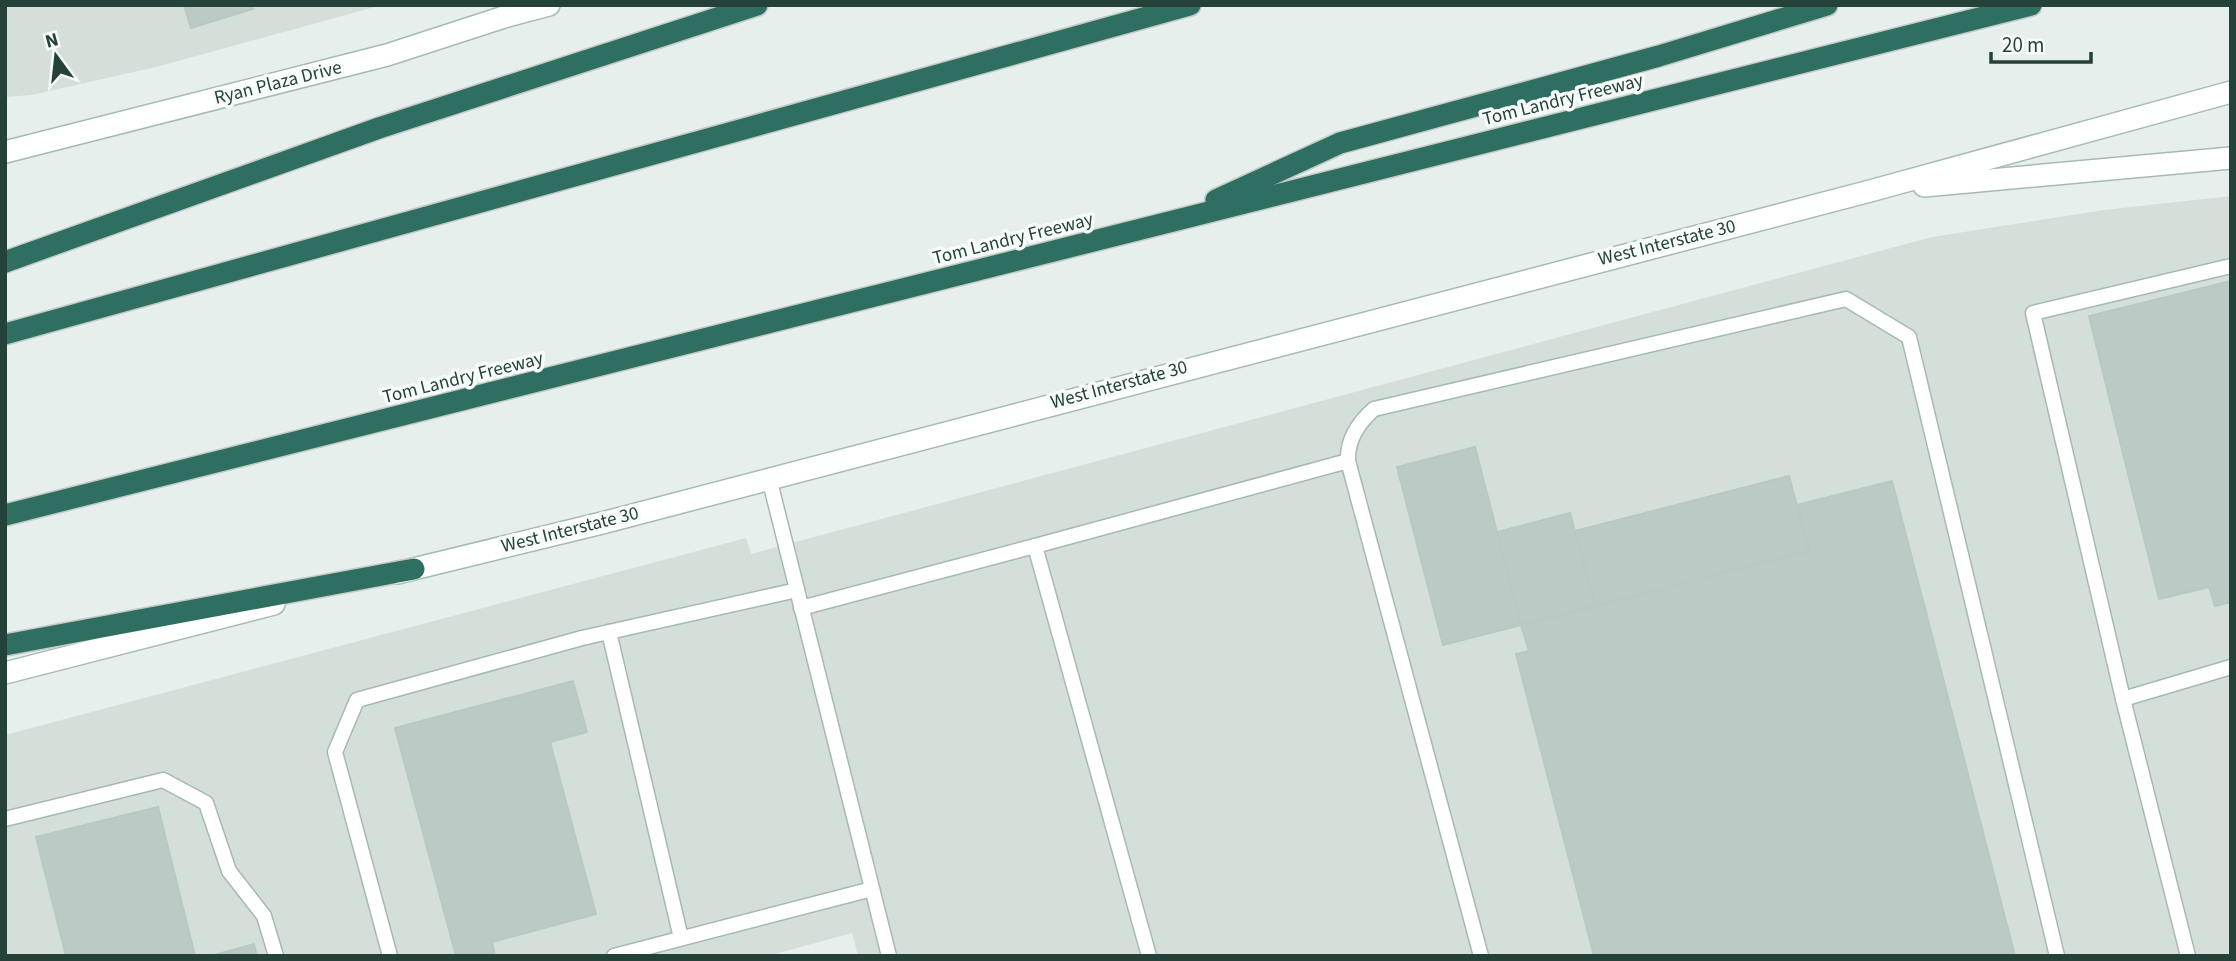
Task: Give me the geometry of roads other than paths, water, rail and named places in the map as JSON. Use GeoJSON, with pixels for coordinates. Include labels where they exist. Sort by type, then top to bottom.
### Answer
{"type":"FeatureCollection","features":[{"type":"Feature","properties":{"kind":"highway"},"geometry":{"type":"LineString","coordinates":[[5,262],[379,128],[757,5]]}},
{"type":"Feature","properties":{"kind":"highway"},"geometry":{"type":"LineString","coordinates":[[5,334],[1190,5]]}},
{"type":"Feature","properties":{"kind":"highway"},"geometry":{"type":"LineString","coordinates":[[1166,223],[1340,143],[1659,57],[1827,5]]}},
{"type":"Feature","properties":{"kind":"highway","name":"Tom Landry Freeway"},"geometry":{"type":"LineString","coordinates":[[5,515],[2031,5]]}},
{"type":"Feature","properties":{"kind":"highway"},"geometry":{"type":"LineString","coordinates":[[5,645],[414,569]]}},
{"type":"Feature","properties":{"kind":"main road","name":"Ryan Plaza Drive"},"geometry":{"type":"LineString","coordinates":[[5,152],[387,55],[504,16],[550,5]]}},
{"type":"Feature","properties":{"kind":"main road","name":"West Interstate 30"},"geometry":{"type":"LineString","coordinates":[[5,673],[769,478],[1870,191],[2231,92]]}},
{"type":"Feature","properties":{"kind":"main road"},"geometry":{"type":"LineString","coordinates":[[1870,191],[2231,158]]}},
{"type":"Feature","properties":{"kind":"lane"},"geometry":{"type":"LineString","coordinates":[[2188,956],[2123,699],[2034,313],[2231,266]]}},
{"type":"Feature","properties":{"kind":"lane"},"geometry":{"type":"LineString","coordinates":[[1481,956],[1348,461],[1348,451],[1358,424],[1374,409],[1846,299],[1909,337],[2057,956]]}},
{"type":"Feature","properties":{"kind":"lane"},"geometry":{"type":"LineString","coordinates":[[802,608],[1348,461]]}},
{"type":"Feature","properties":{"kind":"lane"},"geometry":{"type":"LineString","coordinates":[[769,478],[889,956]]}},
{"type":"Feature","properties":{"kind":"lane"},"geometry":{"type":"LineString","coordinates":[[1035,547],[1149,956]]}},
{"type":"Feature","properties":{"kind":"lane"},"geometry":{"type":"LineString","coordinates":[[390,956],[335,752],[357,700],[609,632],[797,590]]}},
{"type":"Feature","properties":{"kind":"lane"},"geometry":{"type":"LineString","coordinates":[[609,632],[681,939]]}},
{"type":"Feature","properties":{"kind":"lane"},"geometry":{"type":"LineString","coordinates":[[2123,699],[2231,667]]}},
{"type":"Feature","properties":{"kind":"lane"},"geometry":{"type":"LineString","coordinates":[[5,819],[163,779],[206,803],[229,871],[264,916],[276,956]]}},
{"type":"Feature","properties":{"kind":"lane"},"geometry":{"type":"LineString","coordinates":[[614,956],[872,889]]}}]}
